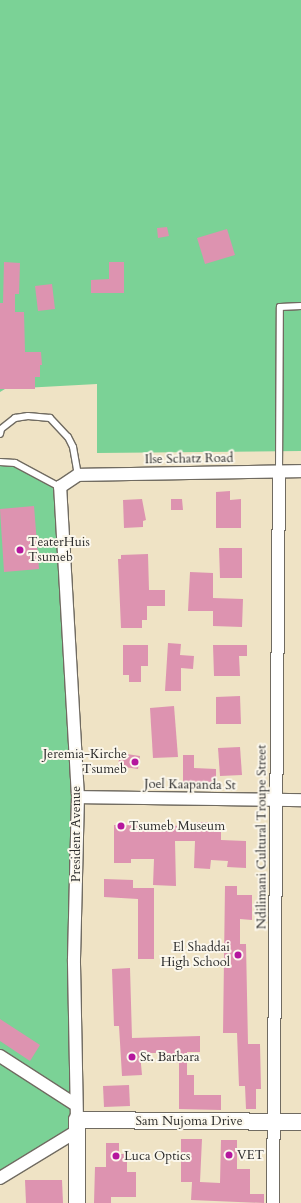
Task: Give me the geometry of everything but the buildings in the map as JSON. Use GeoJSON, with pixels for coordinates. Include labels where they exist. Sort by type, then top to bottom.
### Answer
{"type":"FeatureCollection","features":[{"type":"Feature","properties":{"kind":"street","name":"Ilse Schatz Road"},"geometry":{"type":"LineString","coordinates":[[78,476],[279,470],[301,471]]}},
{"type":"Feature","properties":{"kind":"street","name":"Ndilimani Cultural Troupe Street"},"geometry":{"type":"LineString","coordinates":[[273,1203],[279,470]]}},
{"type":"Feature","properties":{"kind":"street"},"geometry":{"type":"LineString","coordinates":[[60,487],[78,476]]}},
{"type":"Feature","properties":{"kind":"street","name":"President Avenue"},"geometry":{"type":"LineString","coordinates":[[60,487],[78,797],[74,959],[77,1203]]}},
{"type":"Feature","properties":{"kind":"street","name":"Joel Kaapanda St"},"geometry":{"type":"LineString","coordinates":[[78,797],[301,800]]}},
{"type":"Feature","properties":{"kind":"street"},"geometry":{"type":"LineString","coordinates":[[0,1056],[76,1104]]}},
{"type":"Feature","properties":{"kind":"street","name":"Sam Nujoma Drive"},"geometry":{"type":"LineString","coordinates":[[77,1126],[301,1122]]}},
{"type":"Feature","properties":{"kind":"street"},"geometry":{"type":"LineString","coordinates":[[0,1178],[77,1126]]}},
{"type":"Feature","properties":{"kind":"lane"},"geometry":{"type":"LineString","coordinates":[[279,470],[280,306],[301,306]]}},
{"type":"Feature","properties":{"kind":"lane"},"geometry":{"type":"LineString","coordinates":[[0,434],[2,429],[15,418],[28,416],[50,418],[71,442],[78,476]]}},
{"type":"Feature","properties":{"kind":"lane"},"geometry":{"type":"LineString","coordinates":[[0,462],[15,463],[60,487]]}},
{"type":"Feature","properties":{"kind":"green space"},"geometry":{"type":"Polygon","coordinates":[[[0,0],[301,0],[301,451],[97,453],[97,384],[5,389],[0,392],[0,0]]]}},
{"type":"Feature","properties":{"kind":"green space"},"geometry":{"type":"Polygon","coordinates":[[[0,462],[15,463],[60,487],[78,797],[77,1131],[0,1180],[0,462]]]}},
{"type":"Feature","properties":{"kind":"place","name":"TeaterHuis Tsumeb"},"geometry":{"type":"Point","coordinates":[20,550]}},
{"type":"Feature","properties":{"kind":"place","name":"Jeremia-Kirche Tsumeb"},"geometry":{"type":"Point","coordinates":[135,762]}},
{"type":"Feature","properties":{"kind":"place","name":"Tsumeb Museum"},"geometry":{"type":"Point","coordinates":[121,826]}},
{"type":"Feature","properties":{"kind":"place","name":"El Shaddai High School"},"geometry":{"type":"Point","coordinates":[238,955]}},
{"type":"Feature","properties":{"kind":"place","name":"St. Barbara"},"geometry":{"type":"Point","coordinates":[132,1057]}},
{"type":"Feature","properties":{"kind":"place","name":"VET"},"geometry":{"type":"Point","coordinates":[229,1155]}},
{"type":"Feature","properties":{"kind":"place","name":"Luca Optics"},"geometry":{"type":"Point","coordinates":[116,1156]}}]}
